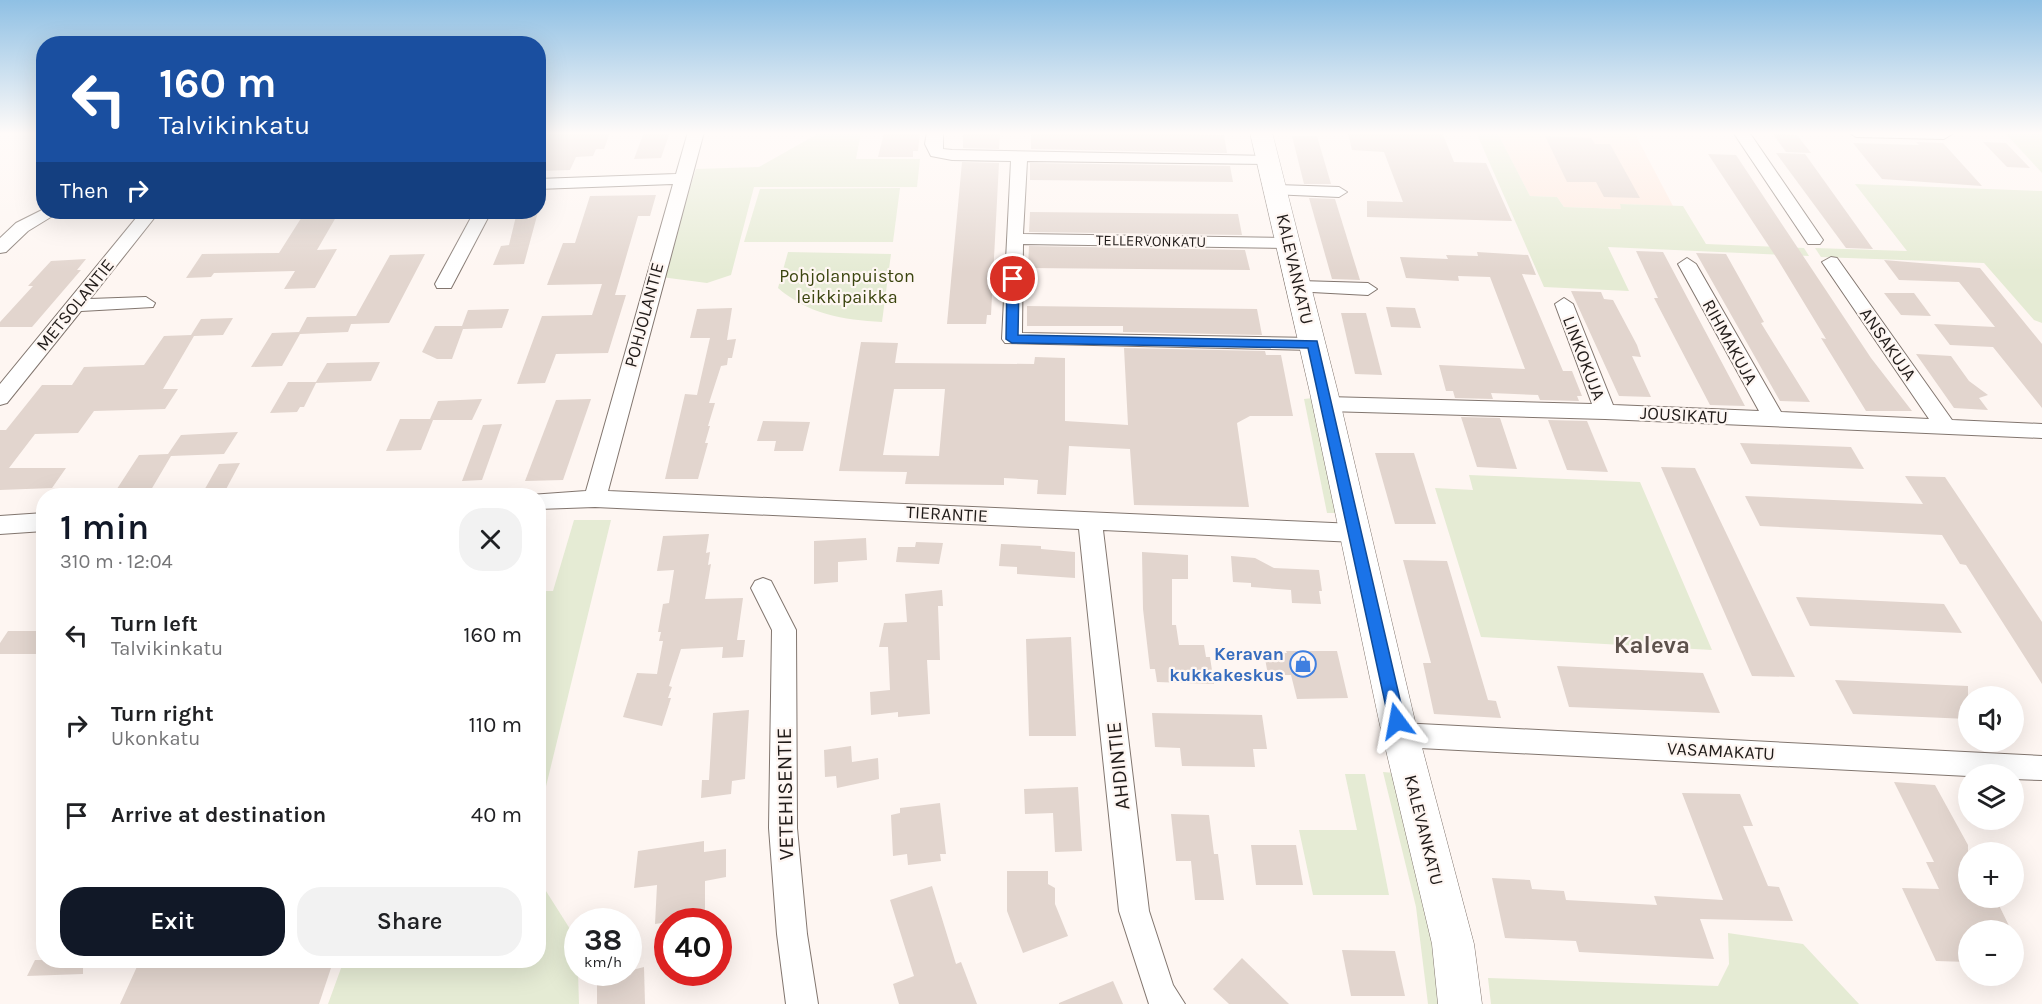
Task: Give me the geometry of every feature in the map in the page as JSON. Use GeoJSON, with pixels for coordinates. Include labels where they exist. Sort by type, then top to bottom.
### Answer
{"type":"FeatureCollection","features":[{"type":"Feature","properties":{"kind":"street"},"geometry":{"type":"LineString","coordinates":[[546,184],[682,179]]}},
{"type":"Feature","properties":{"kind":"street","name":"POHJOLANTIE"},"geometry":{"type":"LineString","coordinates":[[595,499],[682,179]]}},
{"type":"Feature","properties":{"kind":"street"},"geometry":{"type":"LineString","coordinates":[[1018,179],[1012,339],[1313,344]]}},
{"type":"Feature","properties":{"kind":"street","name":"KALEVANKATU"},"geometry":{"type":"LineString","coordinates":[[1274,179],[1327,404],[1400,735],[1453,944],[1460,1004]]}},
{"type":"Feature","properties":{"kind":"street"},"geometry":{"type":"LineString","coordinates":[[1773,179],[1814,240]]}},
{"type":"Feature","properties":{"kind":"street"},"geometry":{"type":"LineString","coordinates":[[1277,190],[1339,192]]}},
{"type":"Feature","properties":{"kind":"street"},"geometry":{"type":"LineString","coordinates":[[0,248],[22,227],[37,219]]}},
{"type":"Feature","properties":{"kind":"street","name":"METSOLANTIE"},"geometry":{"type":"LineString","coordinates":[[0,398],[144,219]]}},
{"type":"Feature","properties":{"kind":"street"},"geometry":{"type":"LineString","coordinates":[[444,284],[478,219]]}},
{"type":"Feature","properties":{"kind":"street","name":"TELLERVONKATU"},"geometry":{"type":"LineString","coordinates":[[1014,239],[1288,243]]}},
{"type":"Feature","properties":{"kind":"street","name":"ANSAKUJA"},"geometry":{"type":"LineString","coordinates":[[1830,262],[1947,427]]}},
{"type":"Feature","properties":{"kind":"street","name":"RIHMAKUJA"},"geometry":{"type":"LineString","coordinates":[[1687,264],[1774,419]]}},
{"type":"Feature","properties":{"kind":"street"},"geometry":{"type":"LineString","coordinates":[[1300,287],[1368,289]]}},
{"type":"Feature","properties":{"kind":"street"},"geometry":{"type":"LineString","coordinates":[[75,305],[146,303]]}},
{"type":"Feature","properties":{"kind":"street","name":"LINKOKUJA"},"geometry":{"type":"LineString","coordinates":[[1564,304],[1605,412]]}},
{"type":"Feature","properties":{"kind":"street","name":"JOUSIKATU"},"geometry":{"type":"LineString","coordinates":[[1327,404],[1605,412],[2042,430]]}},
{"type":"Feature","properties":{"kind":"street","name":"TIERANTIE"},"geometry":{"type":"LineString","coordinates":[[546,501],[595,499],[1355,533]]}},
{"type":"Feature","properties":{"kind":"street","name":"AHDINTIE"},"geometry":{"type":"LineString","coordinates":[[1090,521],[1134,911],[1160,994],[1169,1004]]}},
{"type":"Feature","properties":{"kind":"street"},"geometry":{"type":"LineString","coordinates":[[0,525],[36,523]]}},
{"type":"Feature","properties":{"kind":"street","name":"VETEHISENTIE"},"geometry":{"type":"LineString","coordinates":[[763,588],[784,630],[783,828],[792,934],[802,1004]]}},
{"type":"Feature","properties":{"kind":"street","name":"VASAMAKATU"},"geometry":{"type":"LineString","coordinates":[[1400,735],[2042,768]]}},
{"type":"Feature","properties":{"kind":"shaded area"},"geometry":{"type":"Polygon","coordinates":[[[1521,179],[1659,179],[1673,206],[1620,204],[1622,209],[1564,207],[1557,197],[1530,196],[1521,179]]]}},
{"type":"Feature","properties":{"kind":"green space"},"geometry":{"type":"Polygon","coordinates":[[[693,179],[918,179],[917,187],[754,187],[731,275],[707,283],[661,277],[693,179]]]}},
{"type":"Feature","properties":{"kind":"green space"},"geometry":{"type":"Polygon","coordinates":[[[1497,179],[1521,179],[1530,196],[1557,197],[1564,207],[1621,209],[1620,204],[1683,206],[1706,244],[1804,248],[1809,256],[1608,247],[1629,291],[1544,287],[1497,179]]]}},
{"type":"Feature","properties":{"kind":"green space"},"geometry":{"type":"Polygon","coordinates":[[[1855,184],[2042,191],[2042,323],[2034,320],[1984,263],[1821,257],[1815,248],[1907,251],[1855,184]]]}},
{"type":"Feature","properties":{"kind":"green space"},"geometry":{"type":"Polygon","coordinates":[[[900,188],[893,242],[744,242],[760,189],[900,188]]]}},
{"type":"Feature","properties":{"kind":"green space","name":"Pohjolanpuiston leikkipaikka"},"geometry":{"type":"Polygon","coordinates":[[[788,252],[891,254],[882,322],[854,320],[827,314],[789,297],[778,288],[788,252]]]}},
{"type":"Feature","properties":{"kind":"green space"},"geometry":{"type":"Polygon","coordinates":[[[1313,398],[1336,513],[1327,513],[1304,399],[1313,398]]]}},
{"type":"Feature","properties":{"kind":"green space"},"geometry":{"type":"Polygon","coordinates":[[[1469,475],[1640,482],[1712,650],[1481,637],[1435,488],[1473,490],[1469,475]]]}},
{"type":"Feature","properties":{"kind":"green space"},"geometry":{"type":"Polygon","coordinates":[[[574,520],[611,520],[546,786],[546,591],[553,591],[574,520]]]}},
{"type":"Feature","properties":{"kind":"green space"},"geometry":{"type":"Polygon","coordinates":[[[1383,772],[1395,773],[1410,826],[1445,1004],[1428,1004],[1416,907],[1383,772]]]}},
{"type":"Feature","properties":{"kind":"green space"},"geometry":{"type":"Polygon","coordinates":[[[1345,774],[1365,774],[1389,895],[1313,895],[1299,830],[1357,830],[1345,774]]]}},
{"type":"Feature","properties":{"kind":"green space"},"geometry":{"type":"Polygon","coordinates":[[[546,891],[564,919],[564,986],[578,986],[579,1004],[328,1004],[341,968],[546,968],[546,891]]]}},
{"type":"Feature","properties":{"kind":"green space"},"geometry":{"type":"Polygon","coordinates":[[[1728,933],[1803,944],[1859,1004],[1491,1004],[1488,978],[1718,986],[1729,964],[1728,933]]]}},
{"type":"Feature","properties":{"kind":"building"},"geometry":{"type":"Polygon","coordinates":[[[960,179],[998,179],[991,315],[987,315],[986,324],[947,324],[960,179]]]}},
{"type":"Feature","properties":{"kind":"building"},"geometry":{"type":"Polygon","coordinates":[[[1232,179],[1233,182],[1030,180],[1232,179]]]}},
{"type":"Feature","properties":{"kind":"building"},"geometry":{"type":"Polygon","coordinates":[[[1303,179],[1329,179],[1331,184],[1304,184],[1303,179]]]}},
{"type":"Feature","properties":{"kind":"building"},"geometry":{"type":"Polygon","coordinates":[[[1394,179],[1493,179],[1512,221],[1367,217],[1367,201],[1403,202],[1394,179]]]}},
{"type":"Feature","properties":{"kind":"building"},"geometry":{"type":"Polygon","coordinates":[[[1565,179],[1629,179],[1640,198],[1604,197],[1596,182],[1567,182],[1565,179]]]}},
{"type":"Feature","properties":{"kind":"building"},"geometry":{"type":"Polygon","coordinates":[[[1724,179],[1752,179],[1871,358],[1912,411],[1866,411],[1821,338],[1826,339],[1724,179]]]}},
{"type":"Feature","properties":{"kind":"building"},"geometry":{"type":"Polygon","coordinates":[[[1795,179],[1823,179],[1873,249],[1846,248],[1795,179]]]}},
{"type":"Feature","properties":{"kind":"building"},"geometry":{"type":"Polygon","coordinates":[[[1882,179],[1976,179],[1982,186],[1882,179]]]}},
{"type":"Feature","properties":{"kind":"building"},"geometry":{"type":"Polygon","coordinates":[[[656,195],[650,216],[638,216],[615,295],[626,295],[608,353],[556,354],[545,383],[517,384],[542,316],[592,315],[602,284],[547,285],[563,243],[575,243],[590,196],[656,195]]]}},
{"type":"Feature","properties":{"kind":"building"},"geometry":{"type":"Polygon","coordinates":[[[1309,198],[1335,199],[1360,280],[1332,279],[1309,198]]]}},
{"type":"Feature","properties":{"kind":"building"},"geometry":{"type":"Polygon","coordinates":[[[1030,212],[1238,214],[1242,235],[1029,232],[1030,212]]]}},
{"type":"Feature","properties":{"kind":"building"},"geometry":{"type":"Polygon","coordinates":[[[301,219],[335,219],[317,250],[337,249],[315,288],[284,289],[295,271],[214,273],[211,277],[186,278],[202,254],[279,253],[301,219]]]}},
{"type":"Feature","properties":{"kind":"building"},"geometry":{"type":"Polygon","coordinates":[[[515,219],[536,219],[524,264],[493,265],[501,246],[509,245],[515,219]]]}},
{"type":"Feature","properties":{"kind":"building"},"geometry":{"type":"Polygon","coordinates":[[[1029,246],[1245,250],[1250,270],[1028,268],[1029,246]]]}},
{"type":"Feature","properties":{"kind":"building"},"geometry":{"type":"Polygon","coordinates":[[[1636,251],[1663,252],[1745,406],[1710,405],[1654,298],[1658,298],[1636,251]]]}},
{"type":"Feature","properties":{"kind":"building"},"geometry":{"type":"Polygon","coordinates":[[[1477,252],[1528,255],[1536,275],[1522,274],[1563,371],[1572,371],[1582,396],[1577,396],[1579,401],[1540,400],[1538,395],[1491,393],[1493,399],[1455,398],[1453,391],[1446,391],[1439,365],[1525,369],[1490,277],[1458,276],[1459,281],[1406,278],[1400,257],[1448,259],[1446,255],[1478,256],[1477,252]]]}},
{"type":"Feature","properties":{"kind":"building"},"geometry":{"type":"Polygon","coordinates":[[[1696,253],[1726,254],[1764,322],[1761,323],[1810,402],[1780,401],[1696,253]]]}},
{"type":"Feature","properties":{"kind":"building"},"geometry":{"type":"Polygon","coordinates":[[[425,254],[389,323],[351,324],[348,332],[300,334],[282,366],[251,367],[272,333],[299,332],[307,317],[356,316],[390,255],[425,254]]]}},
{"type":"Feature","properties":{"kind":"building"},"geometry":{"type":"Polygon","coordinates":[[[86,259],[77,270],[81,270],[32,327],[0,327],[0,322],[33,286],[28,286],[51,261],[86,259]]]}},
{"type":"Feature","properties":{"kind":"building"},"geometry":{"type":"Polygon","coordinates":[[[1884,260],[1980,268],[2042,344],[2042,408],[1993,347],[1950,345],[1934,324],[1995,327],[1959,282],[1899,280],[1884,260]]]}},
{"type":"Feature","properties":{"kind":"building"},"geometry":{"type":"Polygon","coordinates":[[[1571,291],[1601,292],[1604,299],[1613,300],[1637,345],[1641,357],[1632,356],[1651,397],[1619,396],[1571,291]]]}},
{"type":"Feature","properties":{"kind":"building"},"geometry":{"type":"Polygon","coordinates":[[[1884,293],[1914,293],[1931,316],[1901,315],[1884,293]]]}},
{"type":"Feature","properties":{"kind":"building"},"geometry":{"type":"Polygon","coordinates":[[[1027,306],[1257,309],[1262,335],[1123,332],[1123,326],[1027,326],[1027,306]]]}},
{"type":"Feature","properties":{"kind":"building"},"geometry":{"type":"Polygon","coordinates":[[[1386,307],[1415,308],[1421,328],[1391,327],[1386,307]]]}},
{"type":"Feature","properties":{"kind":"building"},"geometry":{"type":"Polygon","coordinates":[[[732,308],[727,340],[736,339],[732,358],[728,358],[727,365],[721,366],[709,403],[715,403],[705,443],[708,443],[698,479],[665,479],[685,394],[697,395],[710,338],[690,338],[697,309],[732,308]]]}},
{"type":"Feature","properties":{"kind":"building"},"geometry":{"type":"Polygon","coordinates":[[[509,309],[502,328],[463,329],[452,359],[437,359],[422,352],[435,326],[462,326],[468,310],[509,309]]]}},
{"type":"Feature","properties":{"kind":"building"},"geometry":{"type":"Polygon","coordinates":[[[1341,313],[1366,313],[1382,375],[1355,374],[1341,313]]]}},
{"type":"Feature","properties":{"kind":"building"},"geometry":{"type":"Polygon","coordinates":[[[233,318],[223,335],[194,336],[163,389],[178,389],[165,409],[94,411],[78,433],[35,434],[9,468],[66,468],[52,488],[0,490],[0,430],[6,430],[42,385],[72,385],[84,367],[144,365],[164,336],[191,335],[201,319],[233,318]]]}},
{"type":"Feature","properties":{"kind":"building"},"geometry":{"type":"Polygon","coordinates":[[[861,342],[898,343],[895,363],[1034,364],[1035,357],[1065,358],[1065,421],[1128,425],[1124,348],[1265,351],[1266,355],[1281,355],[1293,416],[1250,416],[1237,423],[1249,507],[1134,505],[1130,449],[1069,446],[1066,495],[1037,494],[1038,480],[1004,478],[1004,485],[905,484],[907,472],[839,471],[861,342]],[[894,389],[883,455],[939,456],[945,389],[894,389]]]}},
{"type":"Feature","properties":{"kind":"building"},"geometry":{"type":"Polygon","coordinates":[[[1916,354],[1951,356],[1969,381],[1988,395],[1979,398],[1988,410],[1954,408],[1916,354]]]}},
{"type":"Feature","properties":{"kind":"building"},"geometry":{"type":"Polygon","coordinates":[[[380,362],[371,381],[316,383],[304,407],[300,407],[297,412],[270,413],[288,382],[316,382],[327,363],[380,362]]]}},
{"type":"Feature","properties":{"kind":"building"},"geometry":{"type":"Polygon","coordinates":[[[482,399],[472,420],[433,420],[421,450],[386,451],[400,419],[430,419],[438,401],[482,399]]]}},
{"type":"Feature","properties":{"kind":"building"},"geometry":{"type":"Polygon","coordinates":[[[591,399],[563,480],[525,481],[556,400],[591,399]]]}},
{"type":"Feature","properties":{"kind":"building"},"geometry":{"type":"Polygon","coordinates":[[[1461,417],[1500,418],[1517,469],[1477,467],[1461,417]]]}},
{"type":"Feature","properties":{"kind":"building"},"geometry":{"type":"Polygon","coordinates":[[[1548,420],[1587,421],[1608,472],[1567,470],[1548,420]]]}},
{"type":"Feature","properties":{"kind":"building"},"geometry":{"type":"Polygon","coordinates":[[[763,421],[810,422],[803,451],[774,451],[776,441],[757,441],[763,421]]]}},
{"type":"Feature","properties":{"kind":"building"},"geometry":{"type":"Polygon","coordinates":[[[502,424],[482,480],[462,481],[483,425],[502,424]]]}},
{"type":"Feature","properties":{"kind":"building"},"geometry":{"type":"Polygon","coordinates":[[[238,432],[224,454],[171,456],[152,488],[118,488],[139,455],[168,454],[181,435],[238,432]]]}},
{"type":"Feature","properties":{"kind":"building"},"geometry":{"type":"Polygon","coordinates":[[[1740,443],[1851,447],[1864,469],[1751,464],[1740,443]]]}},
{"type":"Feature","properties":{"kind":"building"},"geometry":{"type":"Polygon","coordinates":[[[1375,453],[1414,453],[1436,524],[1395,524],[1375,453]]]}},
{"type":"Feature","properties":{"kind":"building"},"geometry":{"type":"Polygon","coordinates":[[[240,463],[227,488],[205,488],[219,464],[240,463]]]}},
{"type":"Feature","properties":{"kind":"building"},"geometry":{"type":"Polygon","coordinates":[[[1661,467],[1695,468],[1795,677],[1752,676],[1661,467]]]}},
{"type":"Feature","properties":{"kind":"building"},"geometry":{"type":"Polygon","coordinates":[[[1905,476],[1945,477],[2042,622],[2042,684],[1966,565],[1960,564],[1942,535],[1760,526],[1745,496],[1923,504],[1905,476]]]}},
{"type":"Feature","properties":{"kind":"building"},"geometry":{"type":"Polygon","coordinates":[[[709,534],[706,553],[710,552],[708,565],[711,564],[705,599],[743,598],[737,640],[745,640],[743,657],[722,658],[723,647],[681,649],[669,686],[672,687],[668,698],[671,698],[662,726],[623,717],[637,673],[657,674],[663,641],[659,641],[661,632],[658,632],[663,604],[669,603],[674,570],[657,571],[663,536],[709,534]]]}},
{"type":"Feature","properties":{"kind":"building"},"geometry":{"type":"Polygon","coordinates":[[[866,538],[867,560],[838,562],[838,582],[814,584],[814,541],[866,538]]]}},
{"type":"Feature","properties":{"kind":"building"},"geometry":{"type":"Polygon","coordinates":[[[916,542],[943,543],[939,564],[896,562],[898,547],[915,547],[916,542]]]}},
{"type":"Feature","properties":{"kind":"building"},"geometry":{"type":"Polygon","coordinates":[[[1001,544],[1041,546],[1041,549],[1075,552],[1075,578],[1017,574],[1017,567],[999,566],[1001,544]]]}},
{"type":"Feature","properties":{"kind":"building"},"geometry":{"type":"Polygon","coordinates":[[[1142,552],[1188,555],[1188,579],[1172,579],[1172,625],[1176,625],[1179,645],[1204,645],[1206,657],[1210,657],[1214,684],[1157,682],[1155,669],[1150,669],[1143,609],[1142,552]]]}},
{"type":"Feature","properties":{"kind":"building"},"geometry":{"type":"Polygon","coordinates":[[[1231,556],[1255,558],[1274,568],[1319,570],[1321,604],[1292,603],[1291,590],[1251,587],[1251,583],[1233,582],[1231,556]]]}},
{"type":"Feature","properties":{"kind":"building"},"geometry":{"type":"Polygon","coordinates":[[[1403,560],[1447,561],[1488,700],[1496,701],[1501,718],[1434,714],[1423,663],[1431,663],[1403,560]]]}},
{"type":"Feature","properties":{"kind":"building"},"geometry":{"type":"Polygon","coordinates":[[[942,590],[943,606],[938,606],[940,660],[927,660],[930,714],[898,717],[898,712],[871,715],[870,692],[890,690],[888,647],[879,647],[884,623],[907,622],[905,594],[942,590]]]}},
{"type":"Feature","properties":{"kind":"building"},"geometry":{"type":"Polygon","coordinates":[[[1796,597],[1944,604],[1962,633],[1810,626],[1796,597]]]}},
{"type":"Feature","properties":{"kind":"building"},"geometry":{"type":"Polygon","coordinates":[[[8,631],[36,631],[36,654],[0,654],[0,643],[8,631]]]}},
{"type":"Feature","properties":{"kind":"building"},"geometry":{"type":"Polygon","coordinates":[[[1071,637],[1076,736],[1029,736],[1026,639],[1071,637]]]}},
{"type":"Feature","properties":{"kind":"building","name":"Keravan kukkakeskus"},"geometry":{"type":"Polygon","coordinates":[[[1286,651],[1337,651],[1348,698],[1297,699],[1291,675],[1268,675],[1264,653],[1287,653],[1286,651]]]}},
{"type":"Feature","properties":{"kind":"building"},"geometry":{"type":"Polygon","coordinates":[[[1557,666],[1703,673],[1720,713],[1569,707],[1557,666]]]}},
{"type":"Feature","properties":{"kind":"building"},"geometry":{"type":"Polygon","coordinates":[[[1835,680],[1968,686],[1958,686],[1958,719],[1853,714],[1835,680]]]}},
{"type":"Feature","properties":{"kind":"building"},"geometry":{"type":"Polygon","coordinates":[[[749,710],[745,779],[732,781],[731,794],[701,798],[702,780],[709,780],[713,713],[749,710]]]}},
{"type":"Feature","properties":{"kind":"building"},"geometry":{"type":"Polygon","coordinates":[[[1152,713],[1262,715],[1267,749],[1253,749],[1255,767],[1182,766],[1180,748],[1155,747],[1152,713]]]}},
{"type":"Feature","properties":{"kind":"building"},"geometry":{"type":"Polygon","coordinates":[[[851,746],[852,762],[878,758],[879,779],[837,788],[836,776],[825,777],[824,750],[851,746]]]}},
{"type":"Feature","properties":{"kind":"building"},"geometry":{"type":"Polygon","coordinates":[[[1894,782],[1935,785],[1966,842],[1958,842],[1958,908],[2000,908],[2006,920],[1958,920],[1958,962],[1936,961],[1902,888],[1939,889],[1926,862],[1934,862],[1894,782]]]}},
{"type":"Feature","properties":{"kind":"building"},"geometry":{"type":"Polygon","coordinates":[[[1078,787],[1082,851],[1055,852],[1053,813],[1025,814],[1024,789],[1078,787]]]}},
{"type":"Feature","properties":{"kind":"building"},"geometry":{"type":"Polygon","coordinates":[[[1682,793],[1740,794],[1753,826],[1743,826],[1768,886],[1779,887],[1793,921],[1700,919],[1714,959],[1579,952],[1576,941],[1505,938],[1492,878],[1530,880],[1532,889],[1564,891],[1566,900],[1657,905],[1654,896],[1723,900],[1682,793]]]}},
{"type":"Feature","properties":{"kind":"building"},"geometry":{"type":"Polygon","coordinates":[[[940,803],[946,854],[940,854],[941,861],[908,865],[907,854],[893,856],[891,815],[900,813],[900,808],[940,803]]]}},
{"type":"Feature","properties":{"kind":"building"},"geometry":{"type":"Polygon","coordinates":[[[1171,814],[1209,815],[1214,854],[1218,854],[1224,900],[1195,900],[1191,861],[1176,861],[1171,814]]]}},
{"type":"Feature","properties":{"kind":"building"},"geometry":{"type":"Polygon","coordinates":[[[704,841],[704,852],[726,849],[726,877],[705,881],[705,908],[656,908],[657,885],[634,888],[638,851],[704,841]]]}},
{"type":"Feature","properties":{"kind":"building"},"geometry":{"type":"Polygon","coordinates":[[[1251,845],[1296,845],[1303,885],[1256,885],[1251,845]]]}},
{"type":"Feature","properties":{"kind":"building"},"geometry":{"type":"Polygon","coordinates":[[[1007,871],[1048,871],[1048,884],[1055,888],[1055,904],[1068,936],[1023,953],[1007,911],[1007,871]]]}},
{"type":"Feature","properties":{"kind":"building"},"geometry":{"type":"Polygon","coordinates":[[[932,886],[956,964],[961,962],[977,1004],[899,1004],[893,984],[914,976],[890,900],[932,886]]]}},
{"type":"Feature","properties":{"kind":"building"},"geometry":{"type":"Polygon","coordinates":[[[1342,950],[1395,951],[1405,996],[1351,996],[1342,950]]]}},
{"type":"Feature","properties":{"kind":"building"},"geometry":{"type":"Polygon","coordinates":[[[1242,958],[1289,1004],[1229,1004],[1213,989],[1242,958]]]}},
{"type":"Feature","properties":{"kind":"building"},"geometry":{"type":"Polygon","coordinates":[[[35,960],[36,968],[83,968],[83,974],[27,976],[35,960]]]}},
{"type":"Feature","properties":{"kind":"building"},"geometry":{"type":"Polygon","coordinates":[[[644,967],[645,1004],[597,1004],[597,986],[642,986],[642,968],[644,967]]]}},
{"type":"Feature","properties":{"kind":"building"},"geometry":{"type":"Polygon","coordinates":[[[136,968],[331,968],[319,1004],[120,1004],[136,968]]]}},
{"type":"Feature","properties":{"kind":"building"},"geometry":{"type":"Polygon","coordinates":[[[1113,981],[1123,1004],[1059,1004],[1059,1003],[1113,981]]]}},
{"type":"Feature","properties":{"kind":"place","name":"Keravan kukkakeskus"},"geometry":{"type":"Point","coordinates":[1303,664]}},
{"type":"Feature","properties":{"kind":"district","name":"Kaleva"},"geometry":{"type":"Point","coordinates":[1652,645]}},
{"type":"Feature","properties":{"kind":"route"},"geometry":{"type":"LineString","coordinates":[[1013,279],[1012,339],[1313,344],[1397,721]]}}]}
